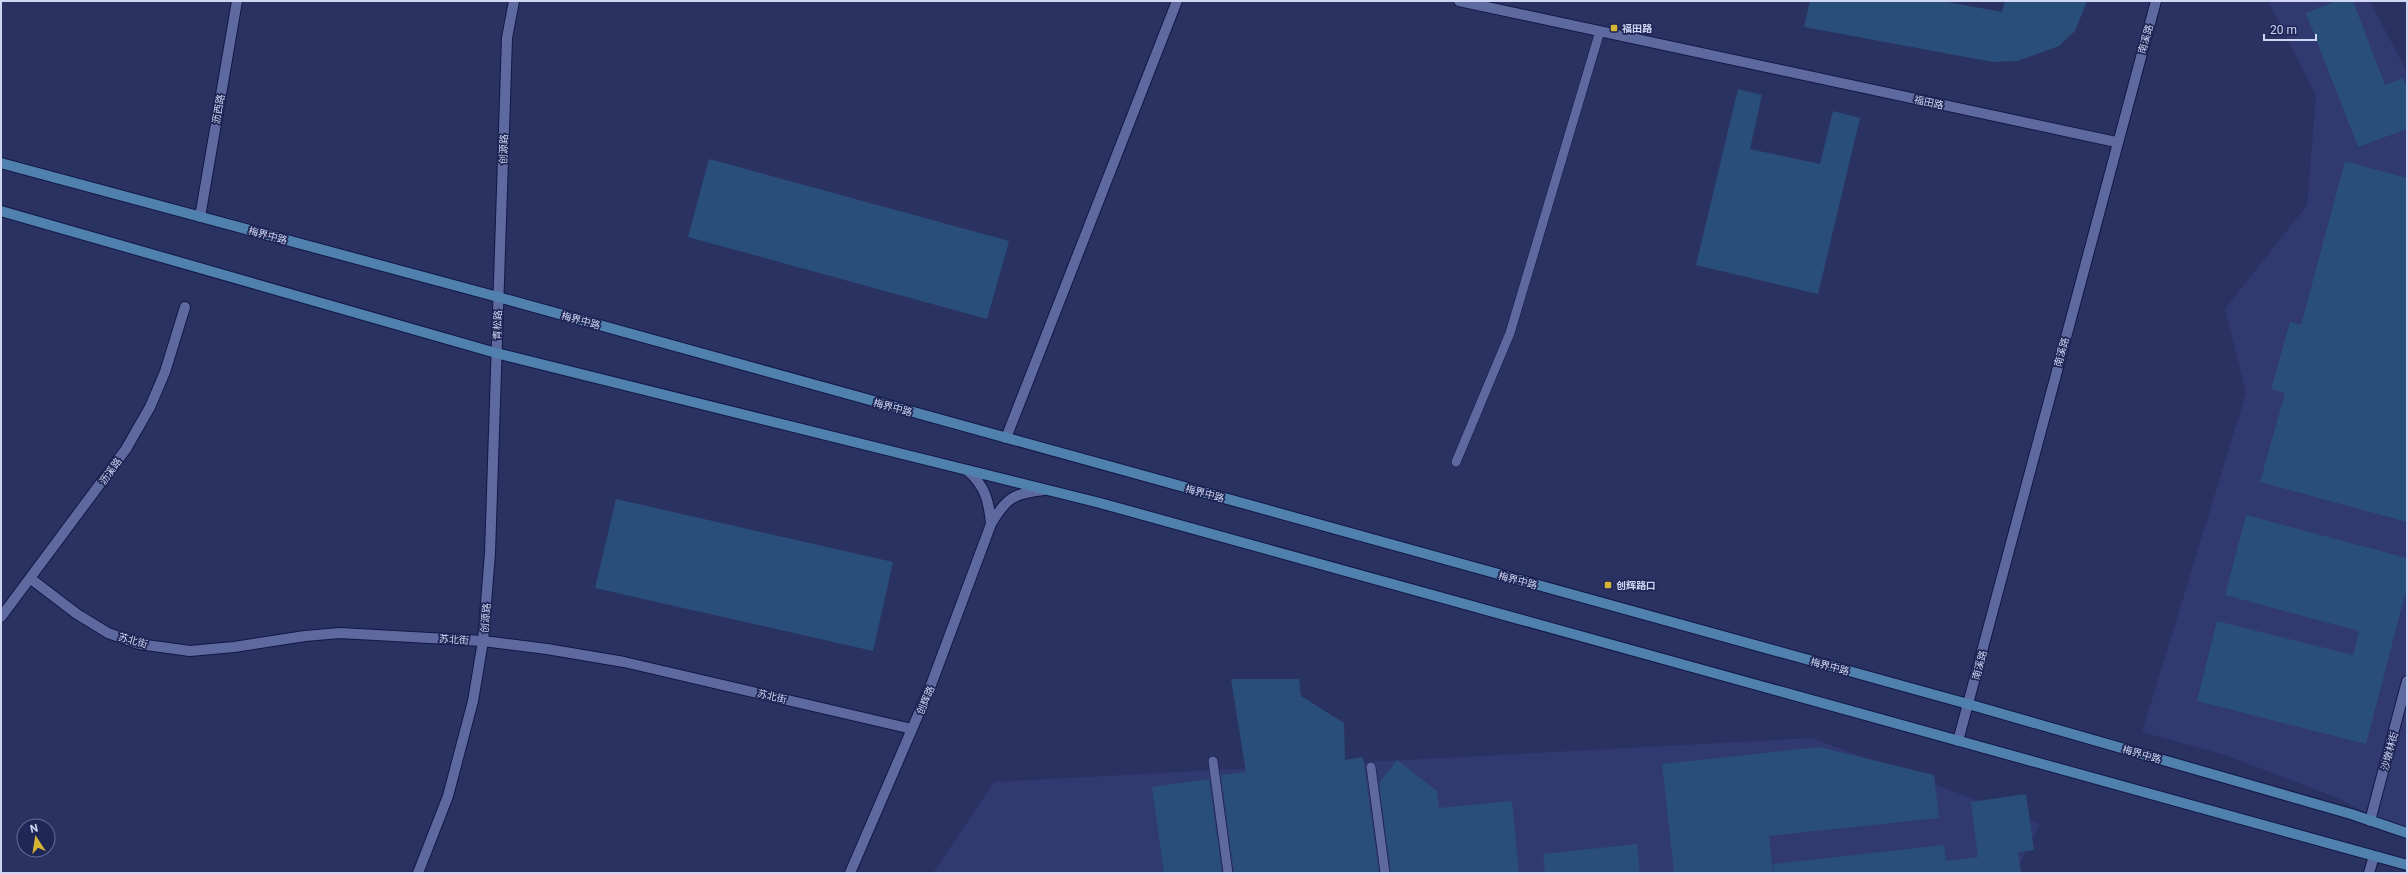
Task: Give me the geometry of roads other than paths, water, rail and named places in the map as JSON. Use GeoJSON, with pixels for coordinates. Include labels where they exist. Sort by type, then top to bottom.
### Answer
{"type":"FeatureCollection","features":[{"type":"Feature","properties":{"kind":"main road","name":"梅界中路"},"geometry":{"type":"LineString","coordinates":[[1,163],[498,297],[1968,704],[2407,833]]}},
{"type":"Feature","properties":{"kind":"main road"},"geometry":{"type":"LineString","coordinates":[[1,211],[496,353],[1045,490],[2407,865]]}},
{"type":"Feature","properties":{"kind":"street","name":"沥西路"},"geometry":{"type":"LineString","coordinates":[[200,217],[237,1]]}},
{"type":"Feature","properties":{"kind":"street","name":"创源路"},"geometry":{"type":"LineString","coordinates":[[498,297],[507,38],[514,1]]}},
{"type":"Feature","properties":{"kind":"street"},"geometry":{"type":"LineString","coordinates":[[1006,438],[1177,1]]}},
{"type":"Feature","properties":{"kind":"street","name":"福田路"},"geometry":{"type":"LineString","coordinates":[[1459,1],[2116,142]]}},
{"type":"Feature","properties":{"kind":"street","name":"南溪路"},"geometry":{"type":"LineString","coordinates":[[1958,741],[2116,142],[2156,1]]}},
{"type":"Feature","properties":{"kind":"street","name":"青松路"},"geometry":{"type":"LineString","coordinates":[[496,353],[498,297]]}},
{"type":"Feature","properties":{"kind":"street","name":"沥溪路"},"geometry":{"type":"LineString","coordinates":[[1,617],[31,579],[126,448],[138,428],[165,372],[185,307]]}},
{"type":"Feature","properties":{"kind":"street","name":"创源路"},"geometry":{"type":"LineString","coordinates":[[418,873],[448,796],[473,701],[483,641],[490,552],[496,353]]}},
{"type":"Feature","properties":{"kind":"street"},"geometry":{"type":"LineString","coordinates":[[968,470],[985,491],[990,524]]}},
{"type":"Feature","properties":{"kind":"street"},"geometry":{"type":"LineString","coordinates":[[990,524],[1010,498],[1024,492],[1045,490]]}},
{"type":"Feature","properties":{"kind":"street","name":"创辉路"},"geometry":{"type":"LineString","coordinates":[[850,873],[931,685],[990,524]]}},
{"type":"Feature","properties":{"kind":"street","name":"苏北街"},"geometry":{"type":"LineString","coordinates":[[31,579],[108,633],[139,644],[190,651],[234,647],[340,632],[483,641],[547,649],[624,662],[912,729]]}},
{"type":"Feature","properties":{"kind":"street","name":"沙墩林街"},"geometry":{"type":"LineString","coordinates":[[2370,821],[2407,681]]}},
{"type":"Feature","properties":{"kind":"street"},"geometry":{"type":"LineString","coordinates":[[2369,873],[2374,856]]}},
{"type":"Feature","properties":{"kind":"lane"},"geometry":{"type":"LineString","coordinates":[[1456,462],[1510,333],[1600,31]]}},
{"type":"Feature","properties":{"kind":"lane"},"geometry":{"type":"LineString","coordinates":[[1213,762],[1228,873]]}},
{"type":"Feature","properties":{"kind":"lane"},"geometry":{"type":"LineString","coordinates":[[1371,767],[1385,873]]}},
{"type":"Feature","properties":{"kind":"place","name":"福田路"},"geometry":{"type":"Point","coordinates":[1614,28]}},
{"type":"Feature","properties":{"kind":"place","name":"创辉路口"},"geometry":{"type":"Point","coordinates":[1608,585]}}]}
